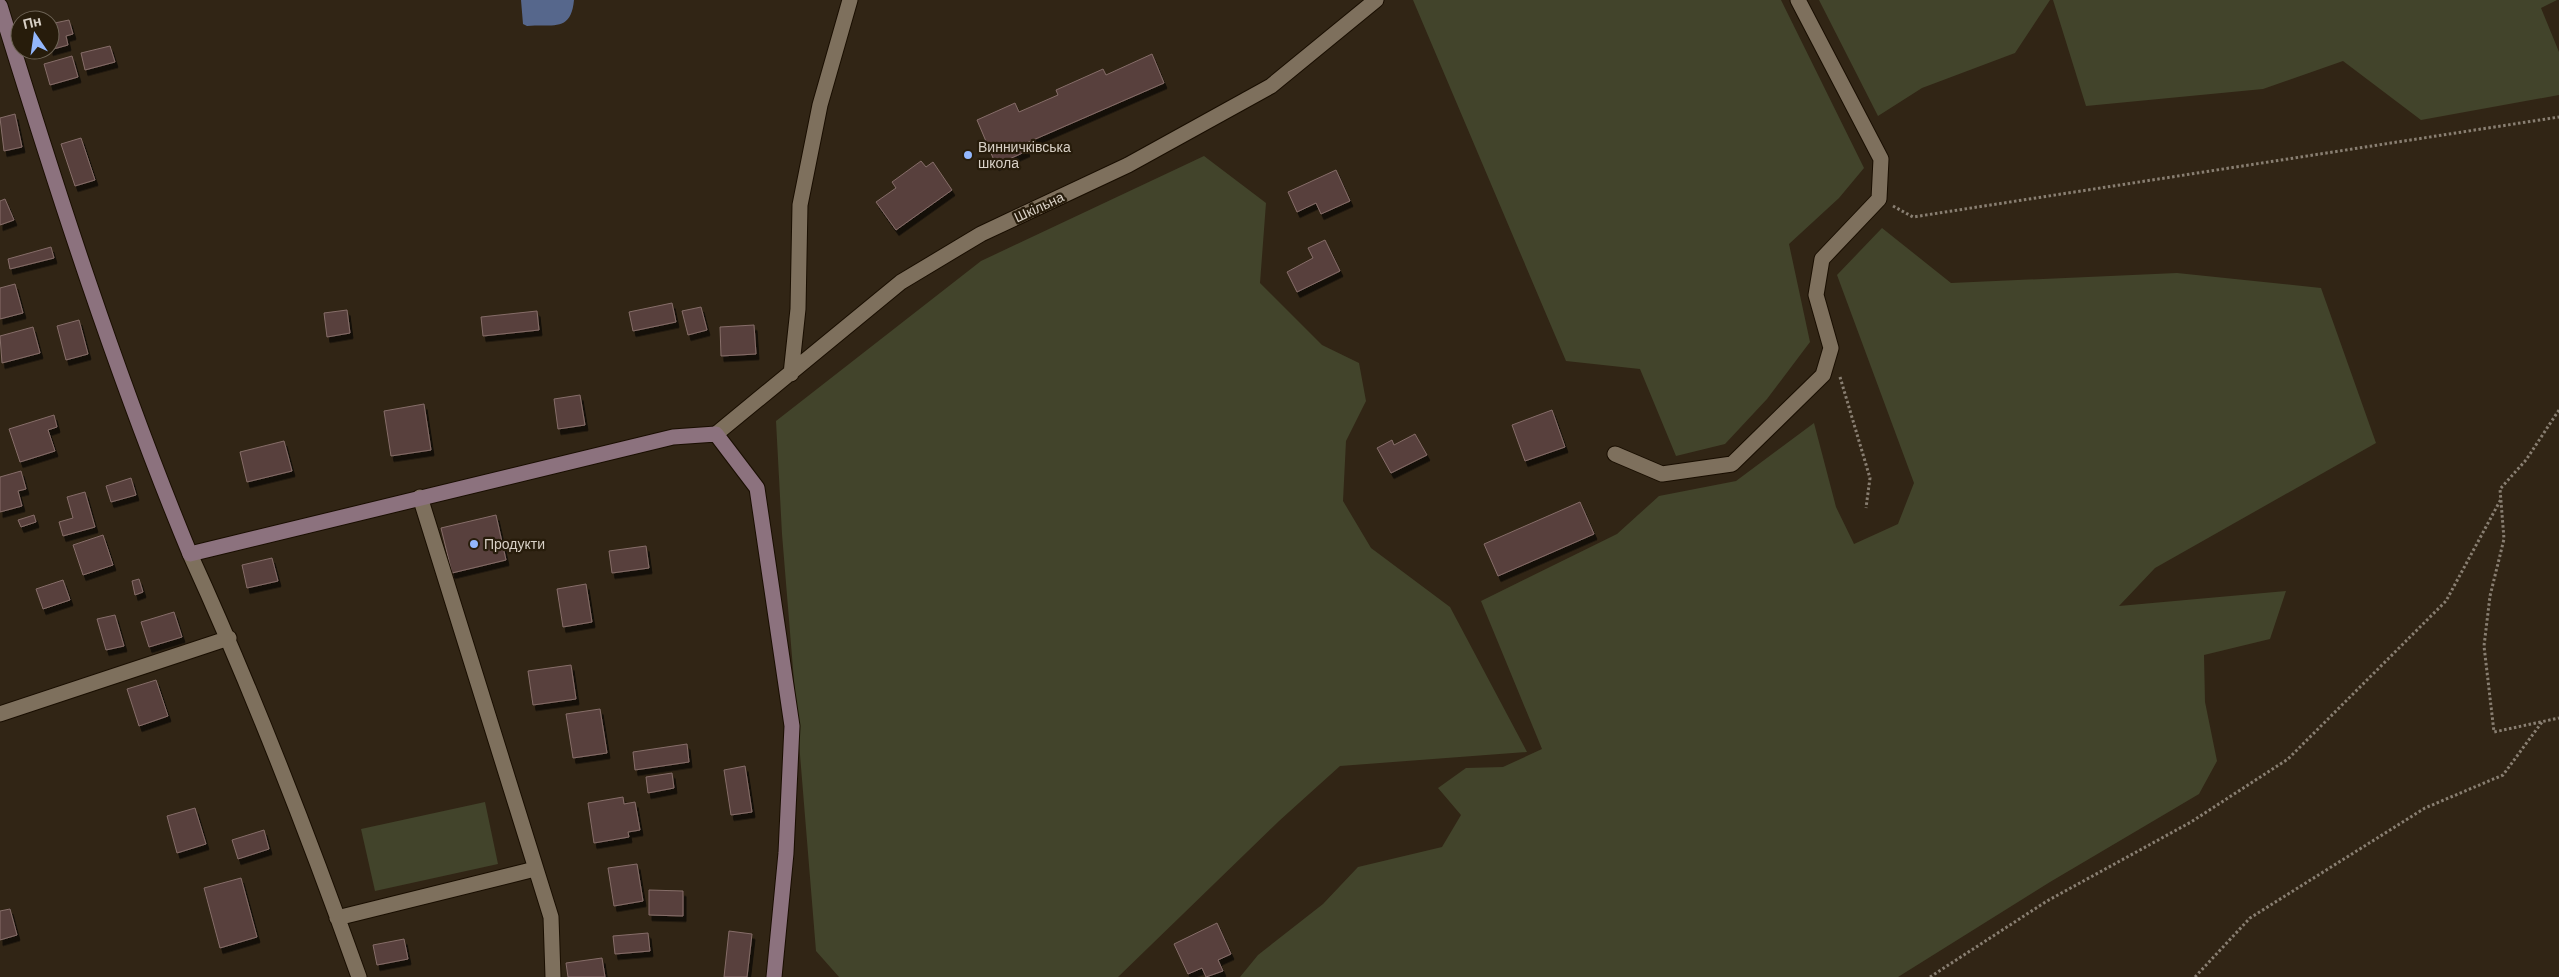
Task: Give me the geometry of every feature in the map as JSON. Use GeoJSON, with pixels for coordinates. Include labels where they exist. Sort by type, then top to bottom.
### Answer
{"type":"FeatureCollection","features":[{"type":"Feature","properties":{"kind":"street"},"geometry":{"type":"LineString","coordinates":[[791,374],[798,308],[800,205],[820,105],[850,0]]}},
{"type":"Feature","properties":{"kind":"street","name":"Шкільна"},"geometry":{"type":"LineString","coordinates":[[716,434],[901,282],[981,234],[1128,165],[1271,86],[1376,0]]}},
{"type":"Feature","properties":{"kind":"street"},"geometry":{"type":"LineString","coordinates":[[1615,454],[1662,474],[1732,464],[1823,375],[1831,348],[1816,295],[1822,259],[1879,199],[1881,159],[1798,0]]}},
{"type":"Feature","properties":{"kind":"street"},"geometry":{"type":"LineString","coordinates":[[0,6],[61,205],[154,468],[190,554],[229,638],[338,918],[359,977]]}},
{"type":"Feature","properties":{"kind":"street"},"geometry":{"type":"LineString","coordinates":[[190,554],[673,437],[716,434],[757,488],[792,726],[786,853],[774,977]]}},
{"type":"Feature","properties":{"kind":"street"},"geometry":{"type":"LineString","coordinates":[[420,498],[551,917],[553,977]]}},
{"type":"Feature","properties":{"kind":"street"},"geometry":{"type":"LineString","coordinates":[[0,714],[229,638]]}},
{"type":"Feature","properties":{"kind":"street"},"geometry":{"type":"LineString","coordinates":[[338,918],[535,869]]}},
{"type":"Feature","properties":{"kind":"path"},"geometry":{"type":"LineString","coordinates":[[1879,199],[1913,217],[2559,117]]}},
{"type":"Feature","properties":{"kind":"path"},"geometry":{"type":"LineString","coordinates":[[1831,348],[1856,424],[1870,478],[1866,508]]}},
{"type":"Feature","properties":{"kind":"path"},"geometry":{"type":"LineString","coordinates":[[2559,410],[2526,460],[2500,488],[2504,539],[2490,596],[2484,646],[2494,732],[2559,718]]}},
{"type":"Feature","properties":{"kind":"path"},"geometry":{"type":"LineString","coordinates":[[1930,977],[2047,901],[2192,822],[2288,759],[2446,601],[2501,499]]}},
{"type":"Feature","properties":{"kind":"path"},"geometry":{"type":"LineString","coordinates":[[2195,977],[2250,918],[2425,808],[2503,775],[2542,722]]}},
{"type":"Feature","properties":{"kind":"green space"},"geometry":{"type":"Polygon","coordinates":[[[1413,0],[1781,0],[1864,168],[1839,198],[1789,244],[1810,342],[1767,399],[1725,444],[1676,456],[1640,369],[1566,361],[1413,0]]]}},
{"type":"Feature","properties":{"kind":"green space"},"geometry":{"type":"Polygon","coordinates":[[[1819,0],[2050,0],[2015,53],[1922,88],[1878,116],[1819,0]]]}},
{"type":"Feature","properties":{"kind":"green space"},"geometry":{"type":"Polygon","coordinates":[[[2053,0],[2557,0],[2541,8],[2559,52],[2559,95],[2421,120],[2343,61],[2263,89],[2086,106],[2053,0]]]}},
{"type":"Feature","properties":{"kind":"green space"},"geometry":{"type":"Polygon","coordinates":[[[1204,156],[1266,203],[1260,283],[1322,345],[1359,363],[1366,401],[1346,441],[1343,501],[1371,548],[1450,607],[1527,752],[1340,766],[1279,821],[1118,977],[839,977],[816,951],[782,534],[776,421],[981,261],[1204,156]]]}},
{"type":"Feature","properties":{"kind":"green space"},"geometry":{"type":"Polygon","coordinates":[[[1882,228],[1951,283],[2177,273],[2321,288],[2376,443],[2155,568],[2119,606],[2286,591],[2270,639],[2204,655],[2205,702],[2217,761],[2199,794],[2050,882],[1898,977],[1240,977],[1258,955],[1323,904],[1358,867],[1442,847],[1461,815],[1438,788],[1466,768],[1503,767],[1542,749],[1481,601],[1617,534],[1659,496],[1736,481],[1814,423],[1836,507],[1854,544],[1898,524],[1914,483],[1837,275],[1882,228]]]}},
{"type":"Feature","properties":{"kind":"green space"},"geometry":{"type":"Polygon","coordinates":[[[485,802],[498,864],[375,891],[361,829],[485,802]]]}},
{"type":"Feature","properties":{"kind":"water"},"geometry":{"type":"Polygon","coordinates":[[[521,0],[574,0],[572,10],[565,22],[553,25],[527,26],[523,24],[521,0]]]}},
{"type":"Feature","properties":{"kind":"building"},"geometry":{"type":"Polygon","coordinates":[[[69,20],[73,34],[66,36],[68,45],[60,47],[60,22],[69,20]]]}},
{"type":"Feature","properties":{"kind":"building"},"geometry":{"type":"Polygon","coordinates":[[[110,46],[115,62],[85,70],[81,53],[110,46]]]}},
{"type":"Feature","properties":{"kind":"building"},"geometry":{"type":"Polygon","coordinates":[[[1152,54],[1164,83],[1024,144],[1027,151],[996,165],[977,120],[1015,103],[1019,112],[1058,95],[1056,90],[1103,69],[1106,75],[1152,54]]]}},
{"type":"Feature","properties":{"kind":"building"},"geometry":{"type":"Polygon","coordinates":[[[72,56],[78,77],[50,85],[44,64],[72,56]]]}},
{"type":"Feature","properties":{"kind":"building"},"geometry":{"type":"Polygon","coordinates":[[[15,114],[22,147],[4,151],[0,118],[15,114]]]}},
{"type":"Feature","properties":{"kind":"building"},"geometry":{"type":"Polygon","coordinates":[[[81,138],[95,180],[75,186],[61,144],[81,138]]]}},
{"type":"Feature","properties":{"kind":"building"},"geometry":{"type":"Polygon","coordinates":[[[921,161],[926,167],[933,162],[952,190],[896,230],[876,202],[896,188],[892,182],[921,161]]]}},
{"type":"Feature","properties":{"kind":"building"},"geometry":{"type":"Polygon","coordinates":[[[1336,170],[1350,201],[1321,214],[1316,203],[1297,212],[1288,192],[1336,170]]]}},
{"type":"Feature","properties":{"kind":"building"},"geometry":{"type":"Polygon","coordinates":[[[5,199],[14,220],[0,225],[0,201],[5,199]]]}},
{"type":"Feature","properties":{"kind":"building"},"geometry":{"type":"Polygon","coordinates":[[[1325,240],[1340,271],[1297,292],[1287,272],[1313,258],[1308,248],[1325,240]]]}},
{"type":"Feature","properties":{"kind":"building"},"geometry":{"type":"Polygon","coordinates":[[[51,247],[54,258],[10,269],[8,259],[51,247]]]}},
{"type":"Feature","properties":{"kind":"building"},"geometry":{"type":"Polygon","coordinates":[[[15,284],[23,313],[0,319],[0,288],[15,284]]]}},
{"type":"Feature","properties":{"kind":"building"},"geometry":{"type":"Polygon","coordinates":[[[672,303],[676,322],[633,331],[629,312],[672,303]]]}},
{"type":"Feature","properties":{"kind":"building"},"geometry":{"type":"Polygon","coordinates":[[[701,307],[707,330],[688,335],[682,311],[701,307]]]}},
{"type":"Feature","properties":{"kind":"building"},"geometry":{"type":"Polygon","coordinates":[[[347,310],[350,333],[327,337],[324,313],[347,310]]]}},
{"type":"Feature","properties":{"kind":"building"},"geometry":{"type":"Polygon","coordinates":[[[537,311],[539,330],[483,336],[481,317],[537,311]]]}},
{"type":"Feature","properties":{"kind":"building"},"geometry":{"type":"Polygon","coordinates":[[[79,320],[88,354],[66,360],[57,326],[79,320]]]}},
{"type":"Feature","properties":{"kind":"building"},"geometry":{"type":"Polygon","coordinates":[[[754,325],[756,354],[721,356],[720,327],[754,325]]]}},
{"type":"Feature","properties":{"kind":"building"},"geometry":{"type":"Polygon","coordinates":[[[33,327],[40,353],[2,363],[0,336],[33,327]]]}},
{"type":"Feature","properties":{"kind":"building"},"geometry":{"type":"Polygon","coordinates":[[[580,395],[585,425],[558,429],[554,399],[580,395]]]}},
{"type":"Feature","properties":{"kind":"building"},"geometry":{"type":"Polygon","coordinates":[[[424,404],[431,450],[391,456],[384,411],[424,404]]]}},
{"type":"Feature","properties":{"kind":"building"},"geometry":{"type":"Polygon","coordinates":[[[1552,410],[1565,447],[1525,461],[1512,425],[1552,410]]]}},
{"type":"Feature","properties":{"kind":"building"},"geometry":{"type":"Polygon","coordinates":[[[54,415],[57,427],[48,430],[55,451],[20,462],[9,429],[54,415]]]}},
{"type":"Feature","properties":{"kind":"building"},"geometry":{"type":"Polygon","coordinates":[[[1415,434],[1427,455],[1391,473],[1377,448],[1392,440],[1394,445],[1415,434]]]}},
{"type":"Feature","properties":{"kind":"building"},"geometry":{"type":"Polygon","coordinates":[[[284,441],[292,471],[247,482],[240,452],[284,441]]]}},
{"type":"Feature","properties":{"kind":"building"},"geometry":{"type":"Polygon","coordinates":[[[21,471],[26,489],[18,491],[22,506],[0,512],[0,477],[21,471]]]}},
{"type":"Feature","properties":{"kind":"building"},"geometry":{"type":"Polygon","coordinates":[[[131,478],[136,495],[111,502],[106,486],[131,478]]]}},
{"type":"Feature","properties":{"kind":"building"},"geometry":{"type":"Polygon","coordinates":[[[85,492],[95,527],[63,536],[59,522],[73,518],[67,497],[85,492]]]}},
{"type":"Feature","properties":{"kind":"building"},"geometry":{"type":"Polygon","coordinates":[[[1580,502],[1594,534],[1498,576],[1484,544],[1580,502]]]}},
{"type":"Feature","properties":{"kind":"building"},"geometry":{"type":"Polygon","coordinates":[[[34,515],[36,522],[21,527],[18,520],[34,515]]]}},
{"type":"Feature","properties":{"kind":"building","name":"Продукти"},"geometry":{"type":"Polygon","coordinates":[[[496,515],[506,560],[452,573],[441,528],[496,515]]]}},
{"type":"Feature","properties":{"kind":"building"},"geometry":{"type":"Polygon","coordinates":[[[103,535],[113,565],[83,575],[73,545],[103,535]]]}},
{"type":"Feature","properties":{"kind":"building"},"geometry":{"type":"Polygon","coordinates":[[[646,546],[649,568],[612,573],[609,551],[646,546]]]}},
{"type":"Feature","properties":{"kind":"building"},"geometry":{"type":"Polygon","coordinates":[[[272,558],[278,581],[247,588],[242,565],[272,558]]]}},
{"type":"Feature","properties":{"kind":"building"},"geometry":{"type":"Polygon","coordinates":[[[139,579],[143,592],[135,595],[132,581],[139,579]]]}},
{"type":"Feature","properties":{"kind":"building"},"geometry":{"type":"Polygon","coordinates":[[[63,580],[70,600],[43,609],[36,589],[63,580]]]}},
{"type":"Feature","properties":{"kind":"building"},"geometry":{"type":"Polygon","coordinates":[[[586,584],[592,622],[563,627],[557,589],[586,584]]]}},
{"type":"Feature","properties":{"kind":"building"},"geometry":{"type":"Polygon","coordinates":[[[174,612],[182,637],[149,647],[141,622],[174,612]]]}},
{"type":"Feature","properties":{"kind":"building"},"geometry":{"type":"Polygon","coordinates":[[[115,615],[124,646],[106,650],[97,619],[115,615]]]}},
{"type":"Feature","properties":{"kind":"building"},"geometry":{"type":"Polygon","coordinates":[[[571,665],[576,699],[533,705],[528,671],[571,665]]]}},
{"type":"Feature","properties":{"kind":"building"},"geometry":{"type":"Polygon","coordinates":[[[156,680],[168,716],[139,726],[127,689],[156,680]]]}},
{"type":"Feature","properties":{"kind":"building"},"geometry":{"type":"Polygon","coordinates":[[[600,709],[607,753],[573,758],[566,714],[600,709]]]}},
{"type":"Feature","properties":{"kind":"building"},"geometry":{"type":"Polygon","coordinates":[[[687,744],[689,762],[635,770],[633,752],[687,744]]]}},
{"type":"Feature","properties":{"kind":"building"},"geometry":{"type":"Polygon","coordinates":[[[745,766],[752,812],[731,815],[724,770],[745,766]]]}},
{"type":"Feature","properties":{"kind":"building"},"geometry":{"type":"Polygon","coordinates":[[[672,773],[674,788],[648,793],[646,777],[672,773]]]}},
{"type":"Feature","properties":{"kind":"building"},"geometry":{"type":"Polygon","coordinates":[[[623,797],[624,804],[635,802],[640,830],[628,832],[629,837],[594,843],[588,803],[623,797]]]}},
{"type":"Feature","properties":{"kind":"building"},"geometry":{"type":"Polygon","coordinates":[[[195,808],[206,844],[177,853],[167,816],[195,808]]]}},
{"type":"Feature","properties":{"kind":"building"},"geometry":{"type":"Polygon","coordinates":[[[264,830],[269,849],[238,859],[232,840],[264,830]]]}},
{"type":"Feature","properties":{"kind":"building"},"geometry":{"type":"Polygon","coordinates":[[[637,864],[643,901],[614,906],[608,868],[637,864]]]}},
{"type":"Feature","properties":{"kind":"building"},"geometry":{"type":"Polygon","coordinates":[[[241,878],[257,937],[220,948],[204,888],[241,878]]]}},
{"type":"Feature","properties":{"kind":"building"},"geometry":{"type":"Polygon","coordinates":[[[649,890],[683,891],[683,916],[649,915],[649,890]]]}},
{"type":"Feature","properties":{"kind":"building"},"geometry":{"type":"Polygon","coordinates":[[[10,909],[17,935],[0,940],[0,911],[10,909]]]}},
{"type":"Feature","properties":{"kind":"building"},"geometry":{"type":"Polygon","coordinates":[[[1217,923],[1231,954],[1218,960],[1223,971],[1206,977],[1202,968],[1188,974],[1174,944],[1217,923]]]}},
{"type":"Feature","properties":{"kind":"building"},"geometry":{"type":"Polygon","coordinates":[[[729,931],[752,934],[747,977],[724,977],[729,931]]]}},
{"type":"Feature","properties":{"kind":"building"},"geometry":{"type":"Polygon","coordinates":[[[648,933],[650,951],[615,954],[613,936],[648,933]]]}},
{"type":"Feature","properties":{"kind":"building"},"geometry":{"type":"Polygon","coordinates":[[[404,939],[408,959],[377,965],[373,945],[404,939]]]}},
{"type":"Feature","properties":{"kind":"building"},"geometry":{"type":"Polygon","coordinates":[[[602,958],[605,977],[568,977],[566,963],[602,958]]]}},
{"type":"Feature","properties":{"kind":"place","name":"Винничківська школа"},"geometry":{"type":"Point","coordinates":[968,155]}},
{"type":"Feature","properties":{"kind":"place","name":"Продукти"},"geometry":{"type":"Point","coordinates":[474,544]}}]}
